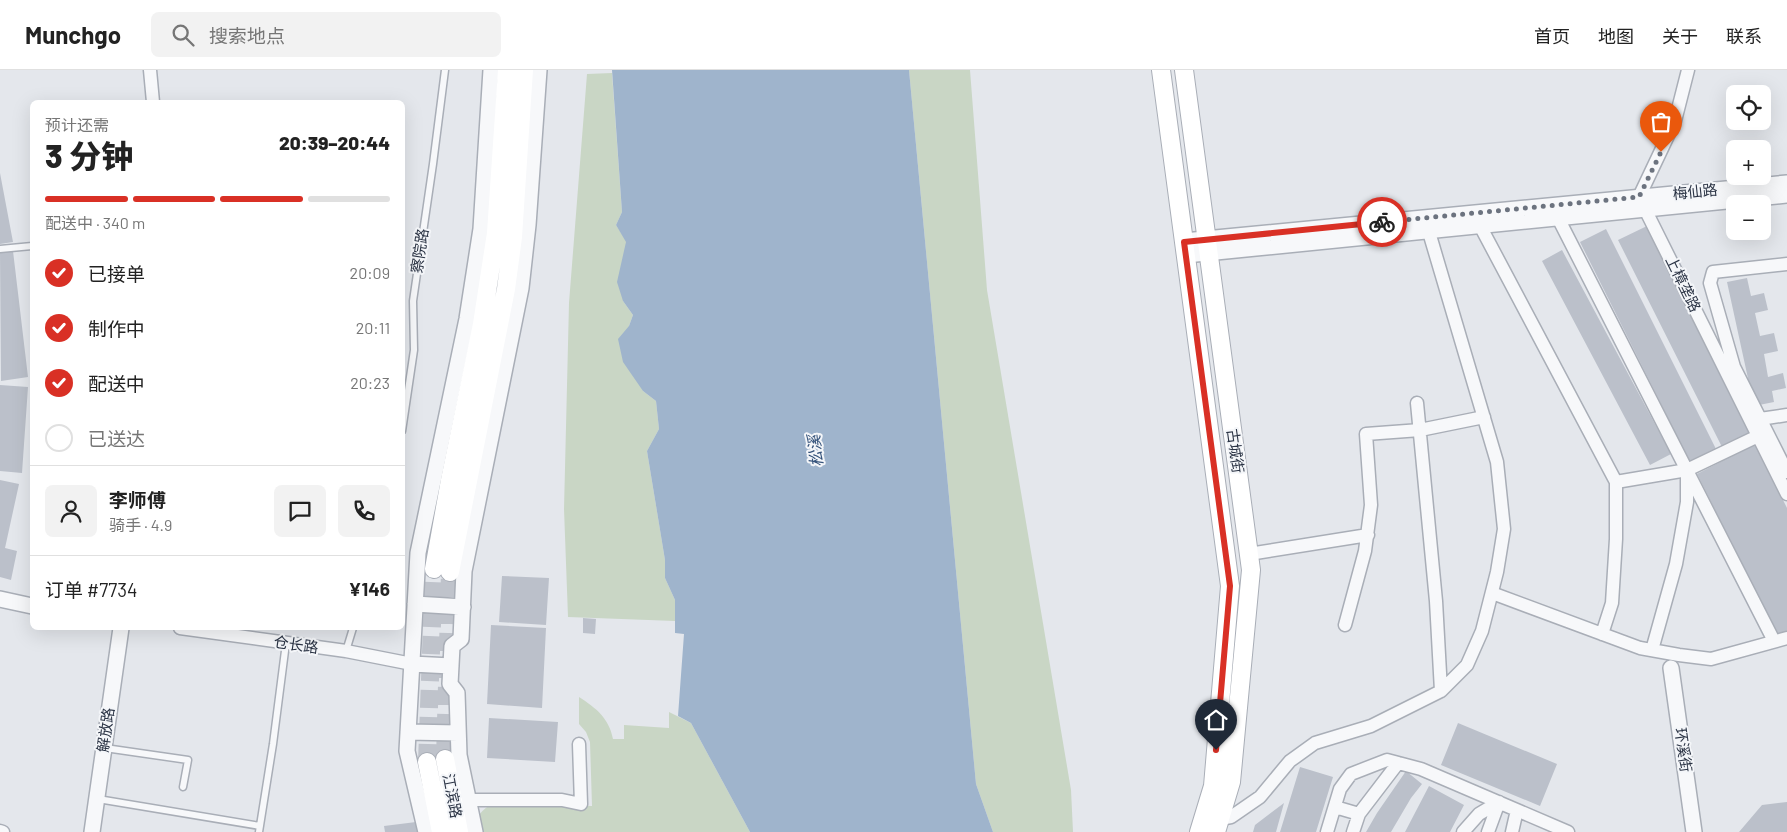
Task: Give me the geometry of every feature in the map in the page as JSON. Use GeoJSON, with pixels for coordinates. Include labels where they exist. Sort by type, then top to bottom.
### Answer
{"type":"FeatureCollection","features":[{"type":"Feature","properties":{"kind":"main road"},"geometry":{"type":"LineString","coordinates":[[507,70],[496,233],[482,324],[450,480],[442,571],[506,289],[513,237],[524,70]]}},
{"type":"Feature","properties":{"kind":"main road","name":"古城街"},"geometry":{"type":"LineString","coordinates":[[1161,70],[1230,586],[1213,786],[1199,832]]}},
{"type":"Feature","properties":{"kind":"main road","name":"古城街"},"geometry":{"type":"LineString","coordinates":[[1184,70],[1251,570],[1230,782],[1218,826]]}},
{"type":"Feature","properties":{"kind":"main road","name":"江滨路"},"geometry":{"type":"LineString","coordinates":[[445,759],[459,832]]}},
{"type":"Feature","properties":{"kind":"main road","name":"江滨路"},"geometry":{"type":"LineString","coordinates":[[427,762],[441,832]]}},
{"type":"Feature","properties":{"kind":"street"},"geometry":{"type":"LineString","coordinates":[[150,70],[153,100]]}},
{"type":"Feature","properties":{"kind":"street"},"geometry":{"type":"LineString","coordinates":[[426,832],[407,751],[418,553],[467,319],[480,229],[492,70]]}},
{"type":"Feature","properties":{"kind":"street"},"geometry":{"type":"LineString","coordinates":[[474,832],[459,755],[457,693],[450,684],[452,646],[461,639],[464,570],[521,288],[528,225],[539,70]]}},
{"type":"Feature","properties":{"kind":"street"},"geometry":{"type":"LineString","coordinates":[[1642,203],[1676,121],[1688,70]]}},
{"type":"Feature","properties":{"kind":"street","name":"梅仙路"},"geometry":{"type":"LineString","coordinates":[[1185,248],[1642,203],[1787,183]]}},
{"type":"Feature","properties":{"kind":"street","name":"梅仙路"},"geometry":{"type":"LineString","coordinates":[[1642,203],[1787,195]]}},
{"type":"Feature","properties":{"kind":"street","name":"上樟垄路"},"geometry":{"type":"LineString","coordinates":[[1642,203],[1787,494]]}},
{"type":"Feature","properties":{"kind":"street"},"geometry":{"type":"LineString","coordinates":[[1555,212],[1774,641]]}},
{"type":"Feature","properties":{"kind":"street"},"geometry":{"type":"LineString","coordinates":[[1477,219],[1616,482],[1616,539],[1612,603],[1602,634]]}},
{"type":"Feature","properties":{"kind":"street"},"geometry":{"type":"LineString","coordinates":[[1218,826],[1260,797],[1290,761],[1315,743],[1371,726],[1441,691],[1467,665],[1482,631],[1497,572],[1504,529],[1497,462],[1426,224]]}},
{"type":"Feature","properties":{"kind":"street"},"geometry":{"type":"LineString","coordinates":[[1787,264],[1714,272],[1710,283],[1734,367],[1787,472]]}},
{"type":"Feature","properties":{"kind":"street"},"geometry":{"type":"LineString","coordinates":[[1417,403],[1436,601],[1441,691]]}},
{"type":"Feature","properties":{"kind":"street"},"geometry":{"type":"LineString","coordinates":[[1760,419],[1787,415]]}},
{"type":"Feature","properties":{"kind":"street"},"geometry":{"type":"LineString","coordinates":[[1345,625],[1368,535],[1371,505],[1366,434],[1420,430],[1484,417]]}},
{"type":"Feature","properties":{"kind":"street"},"geometry":{"type":"LineString","coordinates":[[1616,482],[1687,470],[1758,436]]}},
{"type":"Feature","properties":{"kind":"street"},"geometry":{"type":"LineString","coordinates":[[1652,650],[1676,564],[1687,502],[1687,470]]}},
{"type":"Feature","properties":{"kind":"street"},"geometry":{"type":"LineString","coordinates":[[1249,554],[1368,535]]}},
{"type":"Feature","properties":{"kind":"street"},"geometry":{"type":"LineString","coordinates":[[0,590],[30,597]]}},
{"type":"Feature","properties":{"kind":"street"},"geometry":{"type":"LineString","coordinates":[[1492,593],[1640,648],[1652,650],[1711,659],[1787,638]]}},
{"type":"Feature","properties":{"kind":"street"},"geometry":{"type":"LineString","coordinates":[[0,599],[30,606]]}},
{"type":"Feature","properties":{"kind":"street"},"geometry":{"type":"LineString","coordinates":[[416,604],[462,607]]}},
{"type":"Feature","properties":{"kind":"street","name":"解放路"},"geometry":{"type":"LineString","coordinates":[[92,832],[121,630]]}},
{"type":"Feature","properties":{"kind":"street","name":"仓长路"},"geometry":{"type":"LineString","coordinates":[[194,630],[346,651],[412,664]]}},
{"type":"Feature","properties":{"kind":"street"},"geometry":{"type":"LineString","coordinates":[[412,664],[451,666]]}},
{"type":"Feature","properties":{"kind":"street","name":"环溪街"},"geometry":{"type":"LineString","coordinates":[[1686,832],[1667,670],[1694,832]]}},
{"type":"Feature","properties":{"kind":"street"},"geometry":{"type":"LineString","coordinates":[[408,732],[458,733]]}},
{"type":"Feature","properties":{"kind":"street"},"geometry":{"type":"LineString","coordinates":[[468,800],[562,800],[581,804],[578,744]]}},
{"type":"Feature","properties":{"kind":"street"},"geometry":{"type":"LineString","coordinates":[[1327,832],[1340,790],[1351,774],[1387,760],[1421,769],[1568,832]]}},
{"type":"Feature","properties":{"kind":"street"},"geometry":{"type":"LineString","coordinates":[[1354,832],[1359,814],[1398,763]]}},
{"type":"Feature","properties":{"kind":"street"},"geometry":{"type":"LineString","coordinates":[[1463,832],[1479,814],[1498,802]]}},
{"type":"Feature","properties":{"kind":"street"},"geometry":{"type":"LineString","coordinates":[[1488,832],[1498,802]]}},
{"type":"Feature","properties":{"kind":"street"},"geometry":{"type":"LineString","coordinates":[[1335,807],[1359,814]]}},
{"type":"Feature","properties":{"kind":"street"},"geometry":{"type":"LineString","coordinates":[[1512,832],[1518,810]]}},
{"type":"Feature","properties":{"kind":"lane","name":"察院路"},"geometry":{"type":"LineString","coordinates":[[405,411],[414,350],[413,301],[445,70]]}},
{"type":"Feature","properties":{"kind":"lane"},"geometry":{"type":"LineString","coordinates":[[0,249],[30,246]]}},
{"type":"Feature","properties":{"kind":"lane"},"geometry":{"type":"LineString","coordinates":[[346,651],[352,630]]}},
{"type":"Feature","properties":{"kind":"lane"},"geometry":{"type":"LineString","coordinates":[[97,799],[260,829],[274,744],[286,643]]}},
{"type":"Feature","properties":{"kind":"lane"},"geometry":{"type":"LineString","coordinates":[[104,747],[188,760],[183,787]]}},
{"type":"Feature","properties":{"kind":"green space"},"geometry":{"type":"Polygon","coordinates":[[[909,70],[970,70],[987,290],[1071,790],[1073,832],[993,832],[976,784],[909,70]]]}},
{"type":"Feature","properties":{"kind":"green space"},"geometry":{"type":"Polygon","coordinates":[[[612,73],[622,212],[616,225],[627,242],[623,301],[633,315],[629,326],[643,391],[656,401],[659,429],[647,451],[665,560],[665,578],[675,600],[675,621],[568,617],[564,509],[569,303],[587,74],[612,73]]]}},
{"type":"Feature","properties":{"kind":"green space"},"geometry":{"type":"Polygon","coordinates":[[[579,697],[601,714],[608,725],[613,739],[624,739],[624,725],[669,728],[669,712],[691,723],[750,832],[477,832],[479,815],[493,803],[592,806],[590,742],[586,732],[579,724],[579,697]]]}},
{"type":"Feature","properties":{"kind":"water","name":"松溪"},"geometry":{"type":"Polygon","coordinates":[[[612,70],[909,70],[976,784],[993,832],[750,832],[691,723],[678,716],[684,634],[675,633],[675,600],[665,578],[665,560],[647,451],[659,429],[656,401],[643,391],[623,362],[618,339],[629,326],[633,315],[623,301],[617,282],[626,242],[616,225],[622,212],[612,70]]]}},
{"type":"Feature","properties":{"kind":"building"},"geometry":{"type":"Polygon","coordinates":[[[0,173],[13,242],[0,244],[0,173]]]}},
{"type":"Feature","properties":{"kind":"building"},"geometry":{"type":"Polygon","coordinates":[[[1647,226],[1750,433],[1722,447],[1618,240],[1647,226]]]}},
{"type":"Feature","properties":{"kind":"building"},"geometry":{"type":"Polygon","coordinates":[[[1606,229],[1716,449],[1690,462],[1580,242],[1606,229]]]}},
{"type":"Feature","properties":{"kind":"building"},"geometry":{"type":"Polygon","coordinates":[[[1562,250],[1671,454],[1650,465],[1542,261],[1562,250]]]}},
{"type":"Feature","properties":{"kind":"building"},"geometry":{"type":"Polygon","coordinates":[[[13,251],[28,377],[1,381],[0,253],[13,251]]]}},
{"type":"Feature","properties":{"kind":"building"},"geometry":{"type":"Polygon","coordinates":[[[1747,278],[1751,296],[1764,293],[1768,310],[1755,313],[1760,336],[1774,333],[1778,351],[1764,354],[1768,377],[1783,373],[1786,388],[1772,391],[1774,402],[1754,406],[1727,282],[1747,278]]]}},
{"type":"Feature","properties":{"kind":"building"},"geometry":{"type":"Polygon","coordinates":[[[0,385],[28,387],[22,473],[0,471],[0,385]]]}},
{"type":"Feature","properties":{"kind":"building"},"geometry":{"type":"Polygon","coordinates":[[[1755,444],[1787,508],[1787,633],[1779,637],[1697,474],[1755,444]]]}},
{"type":"Feature","properties":{"kind":"building"},"geometry":{"type":"Polygon","coordinates":[[[0,480],[19,484],[5,548],[17,551],[11,580],[0,577],[0,480]]]}},
{"type":"Feature","properties":{"kind":"building"},"geometry":{"type":"Polygon","coordinates":[[[502,576],[549,578],[546,625],[499,622],[502,576]]]}},
{"type":"Feature","properties":{"kind":"building"},"geometry":{"type":"Polygon","coordinates":[[[583,618],[596,619],[595,634],[583,633],[583,618]]]}},
{"type":"Feature","properties":{"kind":"building"},"geometry":{"type":"Polygon","coordinates":[[[491,625],[546,628],[542,708],[487,704],[491,625]]]}},
{"type":"Feature","properties":{"kind":"building"},"geometry":{"type":"Polygon","coordinates":[[[489,718],[558,722],[555,762],[487,758],[489,718]]]}},
{"type":"Feature","properties":{"kind":"building"},"geometry":{"type":"Polygon","coordinates":[[[1458,723],[1557,764],[1540,806],[1441,765],[1458,723]]]}},
{"type":"Feature","properties":{"kind":"building"},"geometry":{"type":"Polygon","coordinates":[[[1300,767],[1333,777],[1316,832],[1280,832],[1300,767]]]}},
{"type":"Feature","properties":{"kind":"building"},"geometry":{"type":"Polygon","coordinates":[[[1406,771],[1422,784],[1411,798],[1391,832],[1366,832],[1377,813],[1406,771]]]}},
{"type":"Feature","properties":{"kind":"building"},"geometry":{"type":"Polygon","coordinates":[[[1429,786],[1464,805],[1450,832],[1405,832],[1429,786]]]}},
{"type":"Feature","properties":{"kind":"building"},"geometry":{"type":"Polygon","coordinates":[[[1787,802],[1787,832],[1739,832],[1762,805],[1787,802]]]}},
{"type":"Feature","properties":{"kind":"building"},"geometry":{"type":"Polygon","coordinates":[[[1284,803],[1276,832],[1253,832],[1255,825],[1284,803]]]}},
{"type":"Feature","properties":{"kind":"building"},"geometry":{"type":"Polygon","coordinates":[[[416,822],[417,832],[385,832],[384,826],[416,822]]]}},
{"type":"Feature","properties":{"kind":"tunnel"},"geometry":{"type":"LineString","coordinates":[[427,762],[434,569]]}},
{"type":"Feature","properties":{"kind":"tunnel"},"geometry":{"type":"LineString","coordinates":[[445,759],[450,572]]}},
{"type":"Feature","properties":{"kind":"way so far"},"geometry":{"type":"LineString","coordinates":[[1382,222],[1639,197],[1661,152]]}},
{"type":"Feature","properties":{"kind":"route"},"geometry":{"type":"LineString","coordinates":[[1216,750],[1230,586],[1184,242],[1382,222]]}}]}
